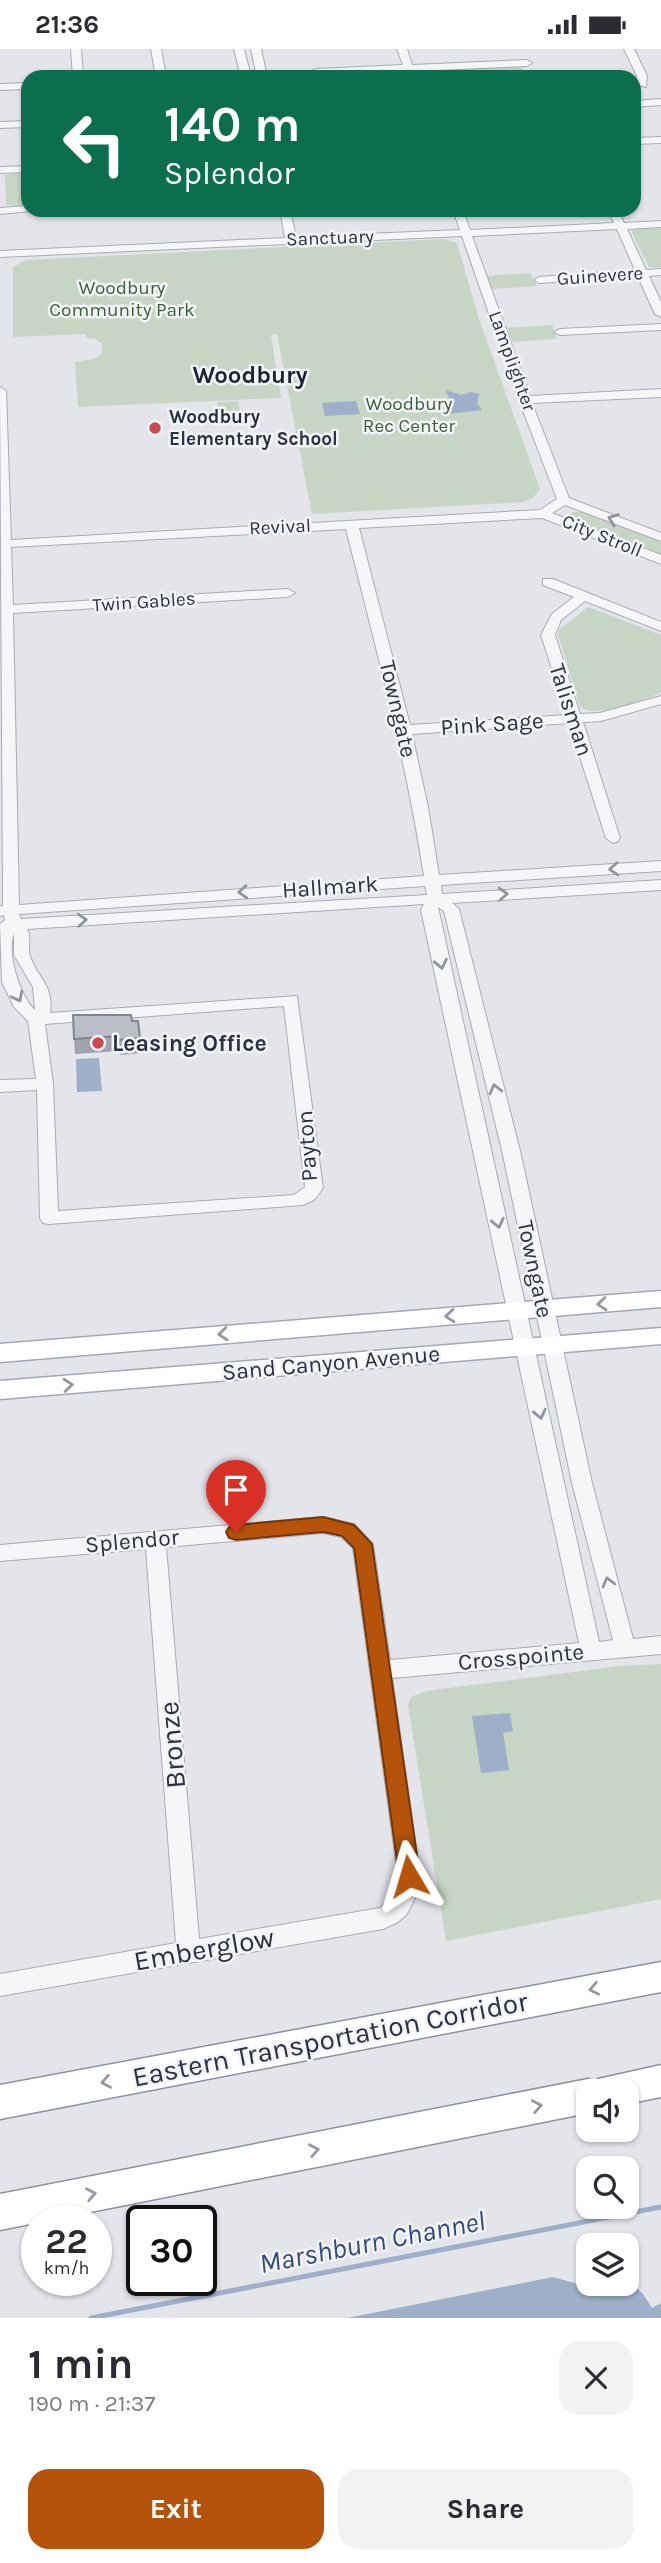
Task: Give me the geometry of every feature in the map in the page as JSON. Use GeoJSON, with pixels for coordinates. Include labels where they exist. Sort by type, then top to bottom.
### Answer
{"type":"FeatureCollection","features":[{"type":"Feature","properties":{"kind":"highway","name":"Eastern Transportation Corridor"},"geometry":{"type":"LineString","coordinates":[[0,2102],[661,1977]]}},
{"type":"Feature","properties":{"kind":"highway"},"geometry":{"type":"LineString","coordinates":[[639,2085],[661,2081]]}},
{"type":"Feature","properties":{"kind":"highway"},"geometry":{"type":"LineString","coordinates":[[0,2212],[576,2098]]}},
{"type":"Feature","properties":{"kind":"main road","name":"Sand Canyon Avenue"},"geometry":{"type":"LineString","coordinates":[[0,1353],[661,1299]]}},
{"type":"Feature","properties":{"kind":"main road","name":"Sand Canyon Avenue"},"geometry":{"type":"LineString","coordinates":[[0,1390],[661,1336]]}},
{"type":"Feature","properties":{"kind":"street"},"geometry":{"type":"LineString","coordinates":[[76,49],[78,70]]}},
{"type":"Feature","properties":{"kind":"street"},"geometry":{"type":"LineString","coordinates":[[156,49],[160,70]]}},
{"type":"Feature","properties":{"kind":"street"},"geometry":{"type":"LineString","coordinates":[[239,49],[244,70]]}},
{"type":"Feature","properties":{"kind":"street"},"geometry":{"type":"LineString","coordinates":[[256,49],[260,70]]}},
{"type":"Feature","properties":{"kind":"street"},"geometry":{"type":"LineString","coordinates":[[402,49],[409,70]]}},
{"type":"Feature","properties":{"kind":"street"},"geometry":{"type":"LineString","coordinates":[[469,70],[528,67],[520,49]]}},
{"type":"Feature","properties":{"kind":"street"},"geometry":{"type":"LineString","coordinates":[[629,49],[639,70]]}},
{"type":"Feature","properties":{"kind":"street"},"geometry":{"type":"LineString","coordinates":[[641,74],[643,85]]}},
{"type":"Feature","properties":{"kind":"street"},"geometry":{"type":"LineString","coordinates":[[0,87],[21,86]]}},
{"type":"Feature","properties":{"kind":"street"},"geometry":{"type":"LineString","coordinates":[[641,98],[661,97]]}},
{"type":"Feature","properties":{"kind":"street"},"geometry":{"type":"LineString","coordinates":[[641,103],[661,102]]}},
{"type":"Feature","properties":{"kind":"street"},"geometry":{"type":"LineString","coordinates":[[0,125],[21,124]]}},
{"type":"Feature","properties":{"kind":"street"},"geometry":{"type":"LineString","coordinates":[[0,131],[21,130]]}},
{"type":"Feature","properties":{"kind":"street"},"geometry":{"type":"LineString","coordinates":[[641,141],[661,140]]}},
{"type":"Feature","properties":{"kind":"street"},"geometry":{"type":"LineString","coordinates":[[0,170],[21,169]]}},
{"type":"Feature","properties":{"kind":"street"},"geometry":{"type":"LineString","coordinates":[[0,211],[21,210]]}},
{"type":"Feature","properties":{"kind":"street"},"geometry":{"type":"LineString","coordinates":[[286,217],[291,240]]}},
{"type":"Feature","properties":{"kind":"street","name":"Lamplighter"},"geometry":{"type":"LineString","coordinates":[[460,217],[525,400],[554,507]]}},
{"type":"Feature","properties":{"kind":"street"},"geometry":{"type":"LineString","coordinates":[[616,217],[661,314]]}},
{"type":"Feature","properties":{"kind":"street","name":"Sanctuary"},"geometry":{"type":"LineString","coordinates":[[0,254],[661,224]]}},
{"type":"Feature","properties":{"kind":"street","name":"Guinevere"},"geometry":{"type":"LineString","coordinates":[[540,280],[661,272]]}},
{"type":"Feature","properties":{"kind":"street"},"geometry":{"type":"LineString","coordinates":[[560,333],[661,327]]}},
{"type":"Feature","properties":{"kind":"street"},"geometry":{"type":"LineString","coordinates":[[0,391],[4,544],[6,918]]}},
{"type":"Feature","properties":{"kind":"street"},"geometry":{"type":"LineString","coordinates":[[525,400],[661,393]]}},
{"type":"Feature","properties":{"kind":"street","name":"Revival"},"geometry":{"type":"LineString","coordinates":[[4,544],[351,523],[554,507]]}},
{"type":"Feature","properties":{"kind":"street","name":"City Stroll"},"geometry":{"type":"LineString","coordinates":[[554,507],[661,537]]}},
{"type":"Feature","properties":{"kind":"street","name":"City Stroll"},"geometry":{"type":"LineString","coordinates":[[554,507],[661,560]]}},
{"type":"Feature","properties":{"kind":"street","name":"Towngate"},"geometry":{"type":"LineString","coordinates":[[351,523],[404,730],[434,889],[429,910],[527,1347],[591,1651]]}},
{"type":"Feature","properties":{"kind":"street"},"geometry":{"type":"LineString","coordinates":[[548,582],[661,627]]}},
{"type":"Feature","properties":{"kind":"street","name":"Twin Gables"},"geometry":{"type":"LineString","coordinates":[[3,610],[288,593]]}},
{"type":"Feature","properties":{"kind":"street","name":"Talisman"},"geometry":{"type":"LineString","coordinates":[[584,596],[555,619],[549,626],[548,635],[612,838]]}},
{"type":"Feature","properties":{"kind":"street","name":"Pink Sage"},"geometry":{"type":"LineString","coordinates":[[404,730],[574,719],[620,713],[661,700]]}},
{"type":"Feature","properties":{"kind":"street","name":"Hallmark"},"geometry":{"type":"LineString","coordinates":[[6,918],[434,889],[661,866]]}},
{"type":"Feature","properties":{"kind":"street","name":"Hallmark"},"geometry":{"type":"LineString","coordinates":[[434,889],[661,885]]}},
{"type":"Feature","properties":{"kind":"street","name":"Towngate"},"geometry":{"type":"LineString","coordinates":[[434,889],[451,909],[512,1155],[582,1483],[625,1648]]}},
{"type":"Feature","properties":{"kind":"street","name":"Payton"},"geometry":{"type":"LineString","coordinates":[[6,918],[4,936],[7,976],[27,1014],[36,1019],[291,1000],[314,1188],[308,1196],[297,1201],[49,1218],[45,1084],[36,1019],[43,1011],[41,987],[22,955],[22,933],[6,918]]}},
{"type":"Feature","properties":{"kind":"street"},"geometry":{"type":"LineString","coordinates":[[0,1086],[45,1084]]}},
{"type":"Feature","properties":{"kind":"street","name":"Splendor"},"geometry":{"type":"LineString","coordinates":[[0,1553],[323,1525],[347,1530],[363,1544],[382,1670]]}},
{"type":"Feature","properties":{"kind":"street","name":"Bronze"},"geometry":{"type":"LineString","coordinates":[[155,1539],[188,1951]]}},
{"type":"Feature","properties":{"kind":"street","name":"Crosspointe"},"geometry":{"type":"LineString","coordinates":[[382,1670],[661,1645]]}},
{"type":"Feature","properties":{"kind":"street","name":"Emberglow"},"geometry":{"type":"LineString","coordinates":[[0,1985],[383,1918],[393,1914],[403,1903],[409,1876],[382,1670]]}},
{"type":"Feature","properties":{"kind":"green space"},"geometry":{"type":"Polygon","coordinates":[[[516,66],[522,70],[438,70],[516,66]]]}},
{"type":"Feature","properties":{"kind":"green space"},"geometry":{"type":"Polygon","coordinates":[[[21,173],[21,206],[6,205],[5,175],[21,173]]]}},
{"type":"Feature","properties":{"kind":"green space"},"geometry":{"type":"Polygon","coordinates":[[[661,227],[661,268],[649,267],[631,231],[637,228],[661,227]]]}},
{"type":"Feature","properties":{"kind":"green space"},"geometry":{"type":"Polygon","coordinates":[[[444,239],[457,243],[479,319],[540,489],[533,498],[524,502],[312,514],[277,334],[271,335],[281,398],[78,407],[75,362],[94,359],[102,354],[102,343],[86,338],[85,334],[13,337],[13,267],[26,260],[444,239]]]}},
{"type":"Feature","properties":{"kind":"green space"},"geometry":{"type":"Polygon","coordinates":[[[530,273],[537,286],[491,289],[485,276],[530,273]]]}},
{"type":"Feature","properties":{"kind":"green space"},"geometry":{"type":"Polygon","coordinates":[[[552,325],[557,339],[509,342],[503,328],[552,325]]]}},
{"type":"Feature","properties":{"kind":"green space"},"geometry":{"type":"Polygon","coordinates":[[[238,401],[242,420],[211,421],[209,410],[218,409],[217,402],[238,401]]]}},
{"type":"Feature","properties":{"kind":"green space"},"geometry":{"type":"Polygon","coordinates":[[[572,512],[583,512],[661,542],[661,556],[570,518],[568,516],[572,512]]]}},
{"type":"Feature","properties":{"kind":"green space"},"geometry":{"type":"Polygon","coordinates":[[[588,607],[661,635],[661,693],[609,710],[588,710],[580,707],[558,635],[560,629],[588,607]]]}},
{"type":"Feature","properties":{"kind":"green space"},"geometry":{"type":"Polygon","coordinates":[[[661,1664],[661,1899],[446,1941],[408,1705],[411,1697],[426,1691],[620,1666],[661,1664]]]}},
{"type":"Feature","properties":{"kind":"water"},"geometry":{"type":"Polygon","coordinates":[[[445,390],[461,395],[471,392],[479,394],[477,403],[482,410],[448,414],[445,403],[452,402],[445,390]]]}},
{"type":"Feature","properties":{"kind":"water"},"geometry":{"type":"Polygon","coordinates":[[[356,401],[360,414],[325,416],[322,403],[356,401]]]}},
{"type":"Feature","properties":{"kind":"water"},"geometry":{"type":"Polygon","coordinates":[[[99,1058],[102,1091],[77,1092],[76,1059],[99,1058]]]}},
{"type":"Feature","properties":{"kind":"water"},"geometry":{"type":"Polygon","coordinates":[[[510,1713],[513,1731],[503,1733],[509,1770],[481,1773],[472,1716],[510,1713]]]}},
{"type":"Feature","properties":{"kind":"water"},"geometry":{"type":"Polygon","coordinates":[[[553,2277],[576,2283],[576,2296],[639,2296],[639,2290],[652,2308],[661,2303],[661,2318],[347,2318],[553,2277]]]}},
{"type":"Feature","properties":{"kind":"building"},"geometry":{"type":"Polygon","coordinates":[[[73,1015],[131,1015],[132,1021],[138,1021],[140,1038],[118,1040],[118,1036],[74,1039],[73,1015]]]}},
{"type":"Feature","properties":{"kind":"waterway","name":"Marshburn Channel"},"geometry":{"type":"LineString","coordinates":[[91,2318],[661,2207]]}},
{"type":"Feature","properties":{"kind":"place","name":"Woodbury Elementary School"},"geometry":{"type":"Point","coordinates":[155,428]}},
{"type":"Feature","properties":{"kind":"place","name":"Leasing Office"},"geometry":{"type":"Point","coordinates":[98,1043]}},
{"type":"Feature","properties":{"kind":"district","name":"Woodbury"},"geometry":{"type":"Point","coordinates":[250,375]}},
{"type":"Feature","properties":{"kind":"route"},"geometry":{"type":"LineString","coordinates":[[236,1532],[323,1525],[347,1530],[363,1544],[409,1876]]}},
{"type":"Feature","properties":{"kind":"park label","name":"Woodbury Community Park"},"geometry":{"type":"Point","coordinates":[122,299]}},
{"type":"Feature","properties":{"kind":"park label","name":"Woodbury Rec Center"},"geometry":{"type":"Point","coordinates":[409,415]}}]}
